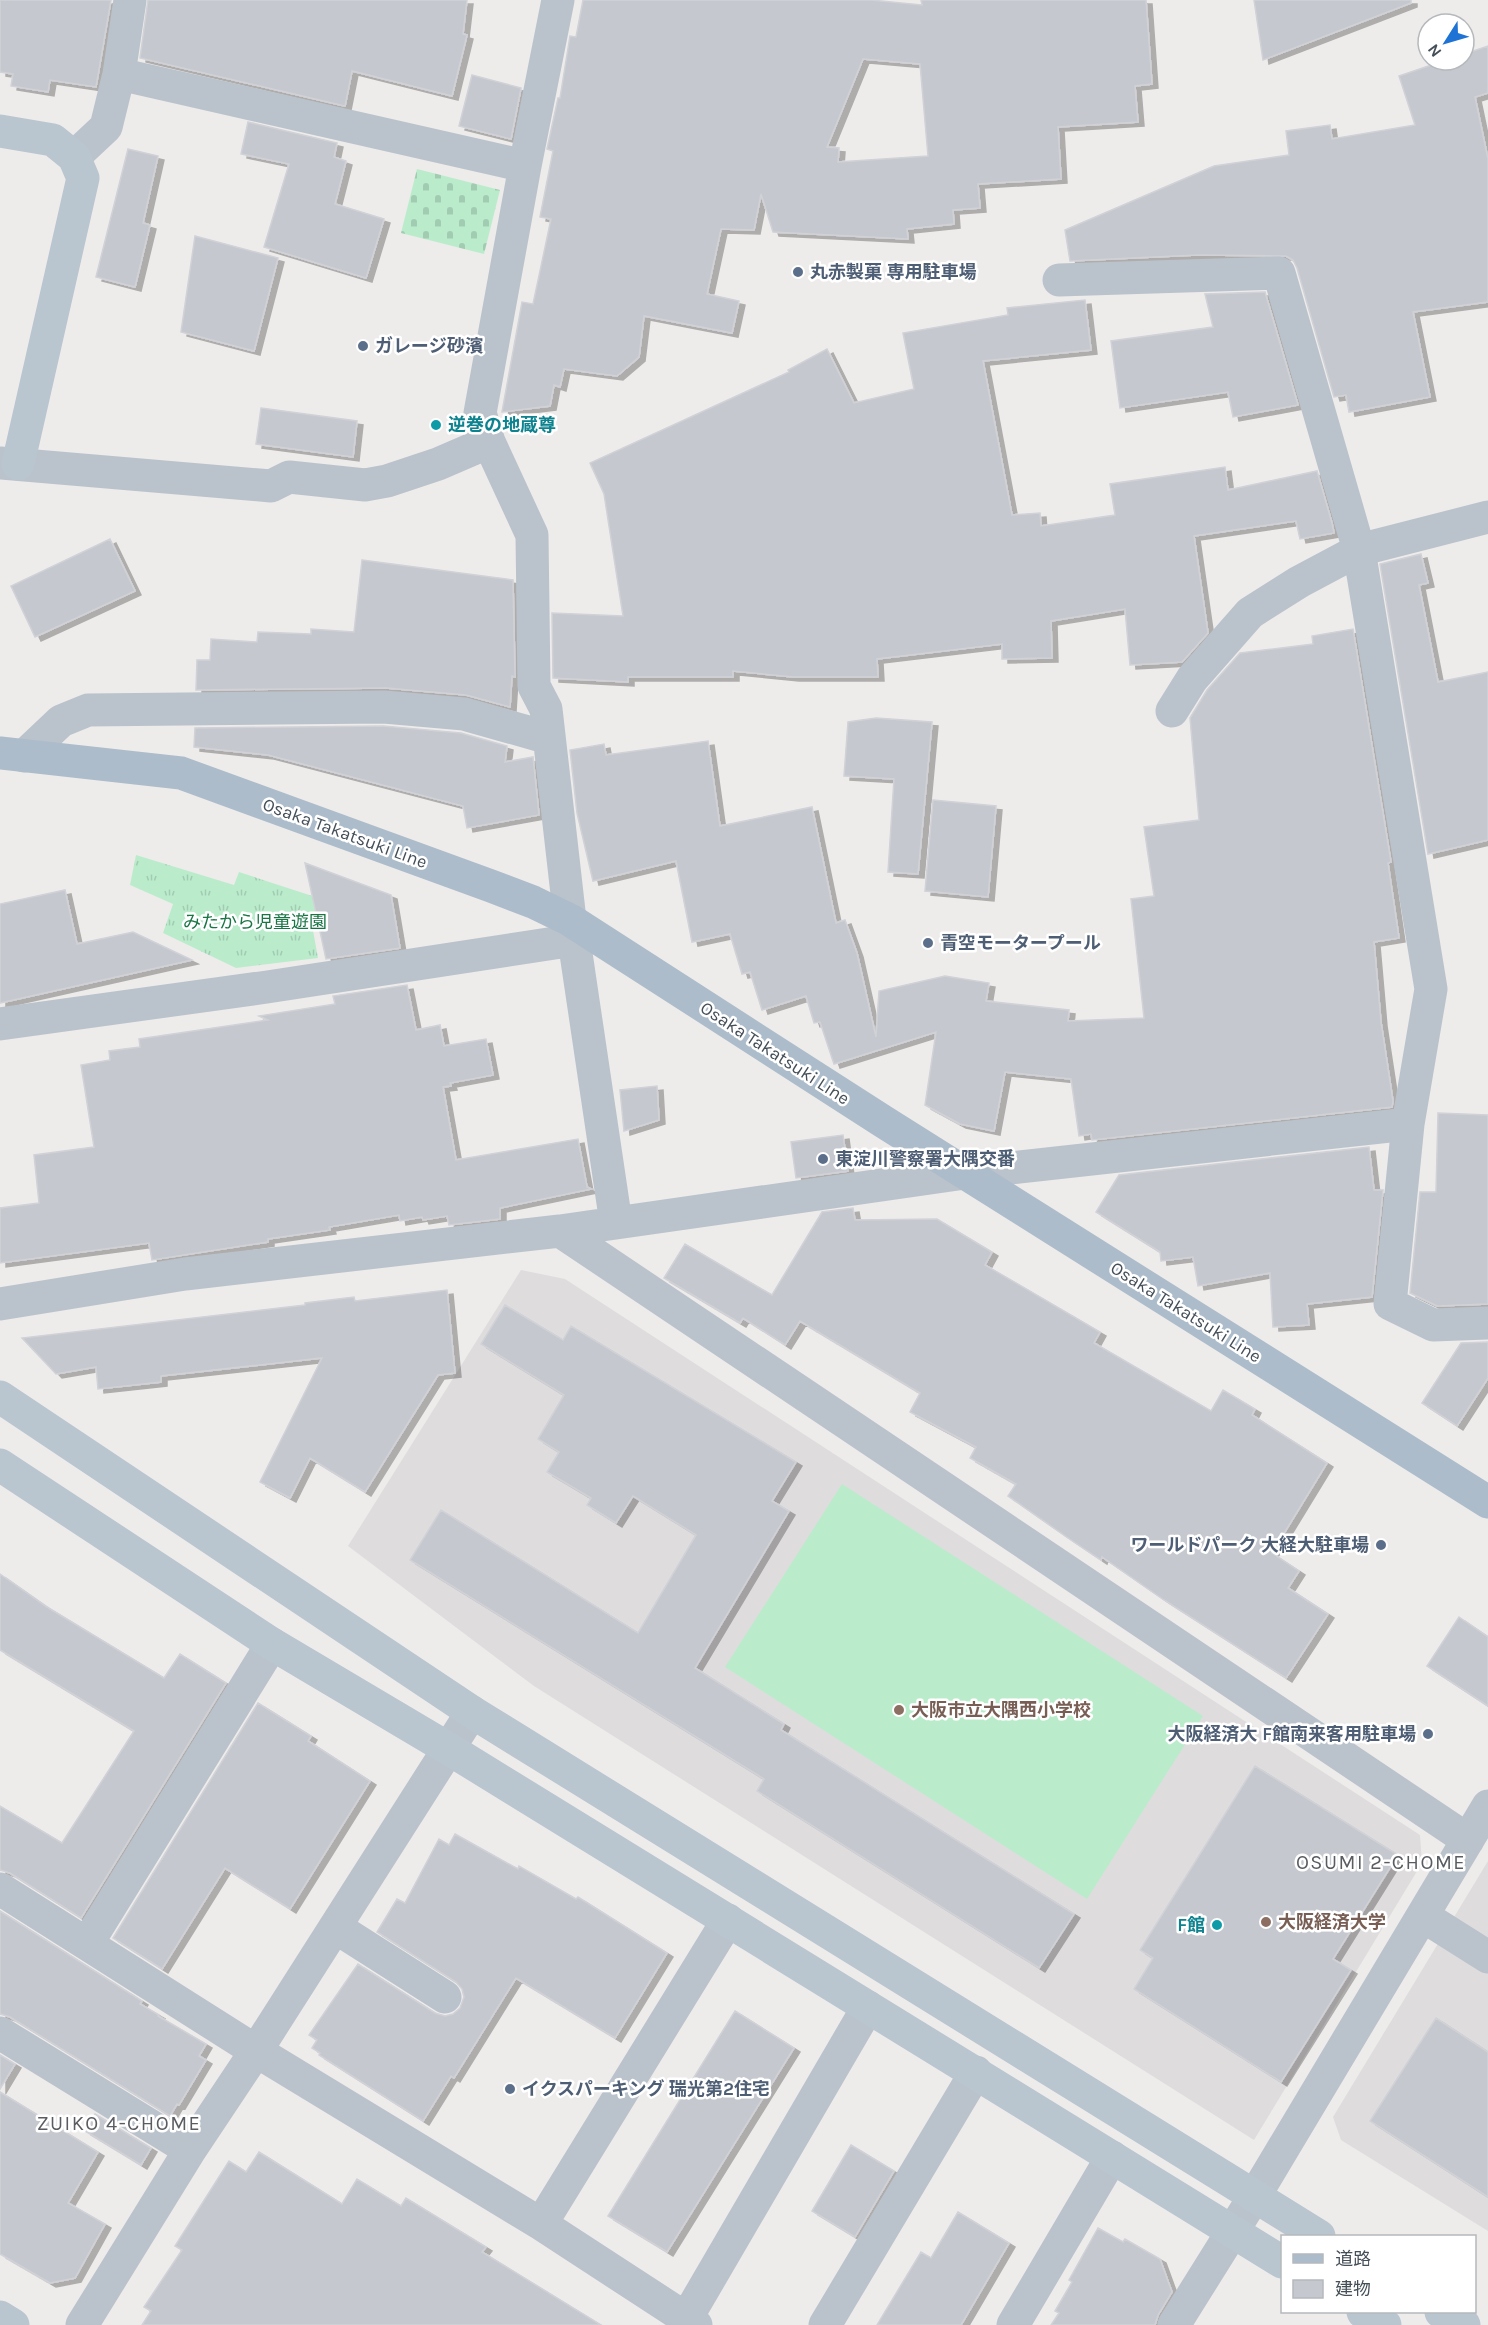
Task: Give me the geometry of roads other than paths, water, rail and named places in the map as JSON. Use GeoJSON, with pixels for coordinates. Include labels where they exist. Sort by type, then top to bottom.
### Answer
{"type":"FeatureCollection","features":[{"type":"Feature","properties":{"kind":"main road","name":"Osaka Takatsuki Line"},"geometry":{"type":"LineString","coordinates":[[12,755],[181,773],[533,902],[1488,1502]]}},
{"type":"Feature","properties":{"kind":"street"},"geometry":{"type":"LineString","coordinates":[[74,157],[106,127],[119,74],[130,0]]}},
{"type":"Feature","properties":{"kind":"street"},"geometry":{"type":"LineString","coordinates":[[558,0],[480,412],[489,442],[532,536],[534,687],[546,710],[579,932],[616,1222]]}},
{"type":"Feature","properties":{"kind":"street"},"geometry":{"type":"LineString","coordinates":[[119,74],[525,166]]}},
{"type":"Feature","properties":{"kind":"street"},"geometry":{"type":"LineString","coordinates":[[0,131],[53,140],[74,157],[83,178],[9,463],[271,486],[289,477],[364,485],[410,474],[489,442]]}},
{"type":"Feature","properties":{"kind":"street"},"geometry":{"type":"LineString","coordinates":[[1059,280],[1279,273],[1359,550],[1431,989],[1408,1124],[1389,1304],[1433,1325],[1488,1323]]}},
{"type":"Feature","properties":{"kind":"street"},"geometry":{"type":"LineString","coordinates":[[1172,711],[1192,679],[1250,613],[1314,573],[1359,550],[1488,517]]}},
{"type":"Feature","properties":{"kind":"street"},"geometry":{"type":"LineString","coordinates":[[12,755],[61,721],[88,710],[384,707],[464,714],[549,738]]}},
{"type":"Feature","properties":{"kind":"street"},"geometry":{"type":"LineString","coordinates":[[0,1024],[267,987],[579,932]]}},
{"type":"Feature","properties":{"kind":"street"},"geometry":{"type":"LineString","coordinates":[[0,1304],[185,1274],[560,1231],[965,1173],[1408,1124]]}},
{"type":"Feature","properties":{"kind":"street"},"geometry":{"type":"LineString","coordinates":[[560,1231],[1468,1840]]}},
{"type":"Feature","properties":{"kind":"street"},"geometry":{"type":"LineString","coordinates":[[0,1397],[472,1712],[1317,2235]]}},
{"type":"Feature","properties":{"kind":"street"},"geometry":{"type":"LineString","coordinates":[[0,1465],[272,1644],[449,1749],[1281,2261]]}},
{"type":"Feature","properties":{"kind":"street"},"geometry":{"type":"LineString","coordinates":[[87,1944],[272,1644]]}},
{"type":"Feature","properties":{"kind":"street"},"geometry":{"type":"LineString","coordinates":[[82,2325],[190,2150],[256,2051],[472,1712]]}},
{"type":"Feature","properties":{"kind":"street"},"geometry":{"type":"LineString","coordinates":[[1174,2325],[1254,2197],[1488,1806]]}},
{"type":"Feature","properties":{"kind":"street"},"geometry":{"type":"LineString","coordinates":[[0,1889],[256,2051],[541,2224],[689,2323],[868,2007]]}},
{"type":"Feature","properties":{"kind":"street"},"geometry":{"type":"LineString","coordinates":[[1423,1916],[1485,1949]]}},
{"type":"Feature","properties":{"kind":"street"},"geometry":{"type":"LineString","coordinates":[[541,2224],[728,1920]]}},
{"type":"Feature","properties":{"kind":"street"},"geometry":{"type":"LineString","coordinates":[[335,1927],[445,1998]]}},
{"type":"Feature","properties":{"kind":"street"},"geometry":{"type":"LineString","coordinates":[[0,2033],[190,2150]]}},
{"type":"Feature","properties":{"kind":"street"},"geometry":{"type":"LineString","coordinates":[[825,2325],[976,2072]]}},
{"type":"Feature","properties":{"kind":"street"},"geometry":{"type":"LineString","coordinates":[[1012,2325],[1112,2157]]}},
{"type":"Feature","properties":{"kind":"street"},"geometry":{"type":"LineString","coordinates":[[1365,2313],[1385,2325]]}},
{"type":"Feature","properties":{"kind":"street"},"geometry":{"type":"LineString","coordinates":[[1444,2313],[1464,2325]]}},
{"type":"Feature","properties":{"kind":"street"},"geometry":{"type":"LineString","coordinates":[[0,2317],[13,2325]]}},
{"type":"Feature","properties":{"kind":"place","name":"丸赤製菓 専用駐車場"},"geometry":{"type":"Point","coordinates":[798,272]}},
{"type":"Feature","properties":{"kind":"place","name":"ガレージ砂濱"},"geometry":{"type":"Point","coordinates":[363,346]}},
{"type":"Feature","properties":{"kind":"place","name":"逆巻の地蔵尊"},"geometry":{"type":"Point","coordinates":[436,425]}},
{"type":"Feature","properties":{"kind":"place","name":"青空モータープール"},"geometry":{"type":"Point","coordinates":[928,943]}},
{"type":"Feature","properties":{"kind":"place","name":"東淀川警察署大隅交番"},"geometry":{"type":"Point","coordinates":[823,1159]}},
{"type":"Feature","properties":{"kind":"place","name":"ワールドパーク 大経大駐車場"},"geometry":{"type":"Point","coordinates":[1381,1545]}},
{"type":"Feature","properties":{"kind":"place","name":"大阪市立大隅西小学校"},"geometry":{"type":"Point","coordinates":[899,1710]}},
{"type":"Feature","properties":{"kind":"place","name":"大阪経済大 F館南来客用駐車場"},"geometry":{"type":"Point","coordinates":[1428,1734]}},
{"type":"Feature","properties":{"kind":"place","name":"大阪経済大学"},"geometry":{"type":"Point","coordinates":[1266,1922]}},
{"type":"Feature","properties":{"kind":"place","name":"F館"},"geometry":{"type":"Point","coordinates":[1217,1925]}},
{"type":"Feature","properties":{"kind":"place","name":"イクスパーキング 瑞光第2住宅"},"geometry":{"type":"Point","coordinates":[510,2089]}},
{"type":"Feature","properties":{"kind":"district","name":"OSUMI 2-CHOME"},"geometry":{"type":"Point","coordinates":[1381,1862]}},
{"type":"Feature","properties":{"kind":"district","name":"ZUIKO 4-CHOME"},"geometry":{"type":"Point","coordinates":[119,2123]}},
{"type":"Feature","properties":{"kind":"park label","name":"みたから児童遊園"},"geometry":{"type":"Point","coordinates":[255,922]}}]}
